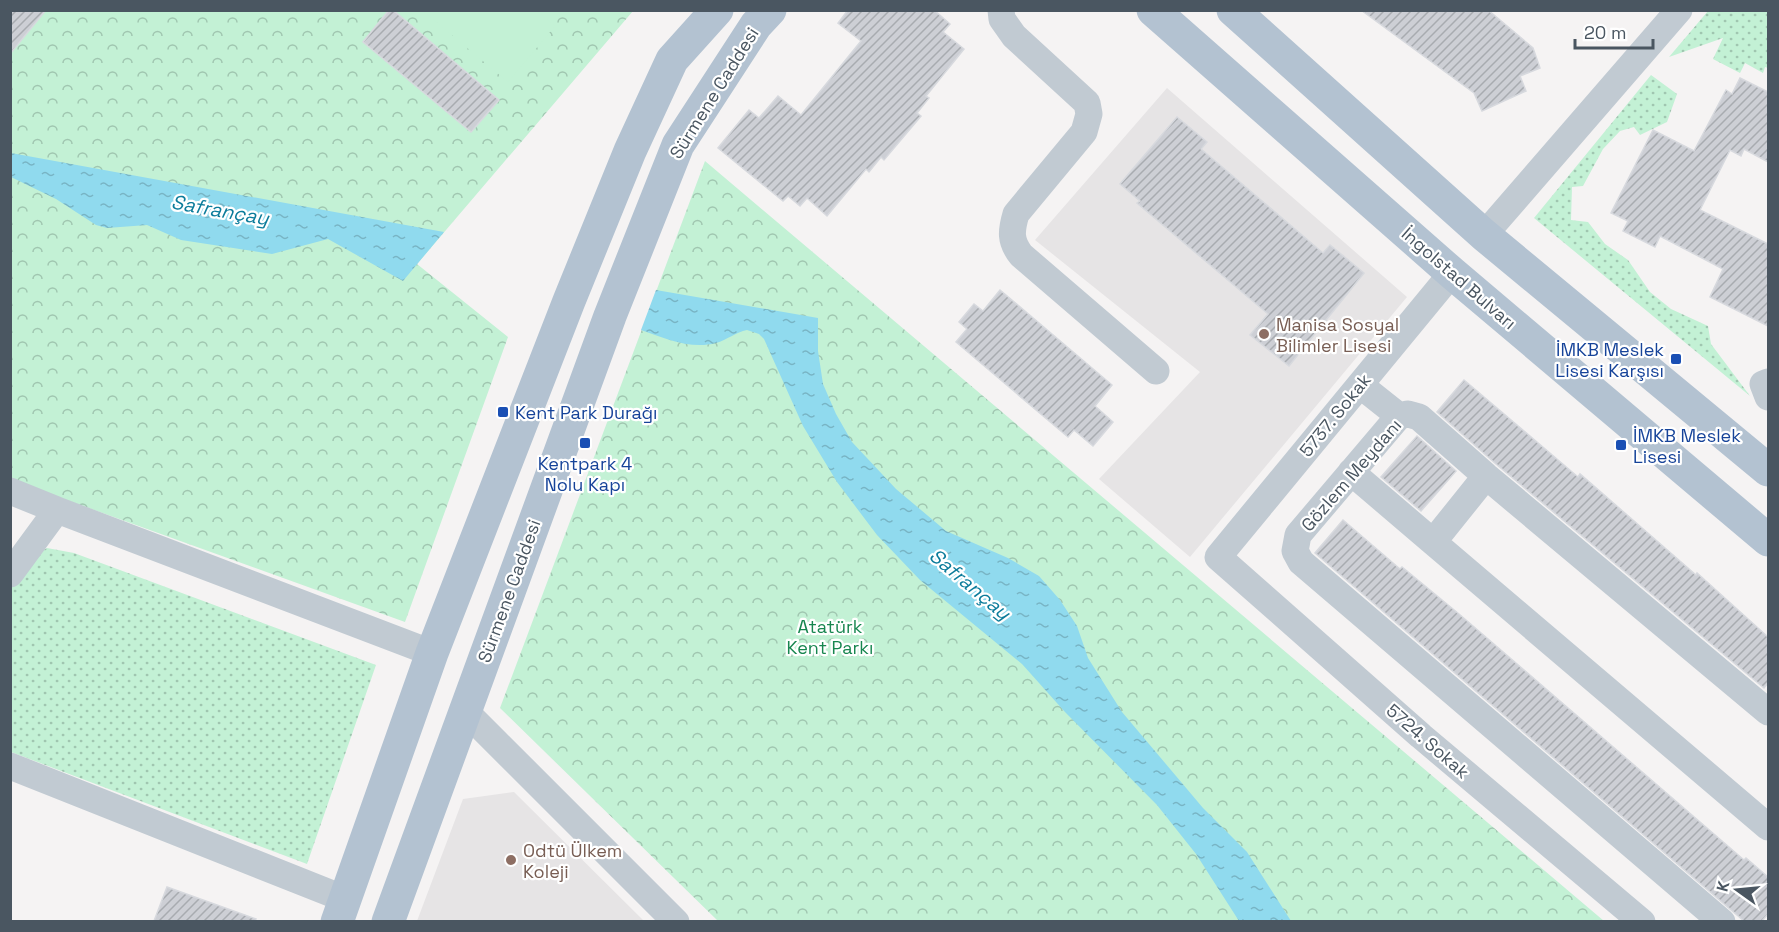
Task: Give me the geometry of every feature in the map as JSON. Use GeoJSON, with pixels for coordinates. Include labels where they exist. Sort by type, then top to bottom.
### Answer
{"type":"FeatureCollection","features":[{"type":"Feature","properties":{"kind":"main road"},"geometry":{"type":"LineString","coordinates":[[341,910],[432,654],[569,301],[630,151],[672,60],[717,10]]}},
{"type":"Feature","properties":{"kind":"main road","name":"Sürmene Caddesi"},"geometry":{"type":"LineString","coordinates":[[388,921],[609,316],[678,145],[756,25],[770,10]]}},
{"type":"Feature","properties":{"kind":"main road","name":"İngolstad Bulvarı"},"geometry":{"type":"LineString","coordinates":[[1152,10],[1452,273],[1768,540]]}},
{"type":"Feature","properties":{"kind":"main road"},"geometry":{"type":"LineString","coordinates":[[1233,10],[1484,235],[1768,470]]}},
{"type":"Feature","properties":{"kind":"main road"},"geometry":{"type":"LineString","coordinates":[[569,301],[609,316]]}},
{"type":"Feature","properties":{"kind":"main road"},"geometry":{"type":"LineString","coordinates":[[414,706],[463,717]]}},
{"type":"Feature","properties":{"kind":"street"},"geometry":{"type":"LineString","coordinates":[[1001,10],[1002,19],[1014,36],[1087,103],[1089,114],[1084,132],[1016,214],[1011,229],[1013,245],[1021,255],[1156,371]]}},
{"type":"Feature","properties":{"kind":"street"},"geometry":{"type":"LineString","coordinates":[[1484,235],[1679,10]]}},
{"type":"Feature","properties":{"kind":"street","name":"5737. Sokak"},"geometry":{"type":"LineString","coordinates":[[1218,557],[1452,273]]}},
{"type":"Feature","properties":{"kind":"street"},"geometry":{"type":"LineString","coordinates":[[1768,382],[1763,384],[1768,397]]}},
{"type":"Feature","properties":{"kind":"street"},"geometry":{"type":"LineString","coordinates":[[1359,385],[1399,416]]}},
{"type":"Feature","properties":{"kind":"street","name":"Gözlem Meydanı"},"geometry":{"type":"LineString","coordinates":[[1722,921],[1301,562],[1295,550],[1298,535],[1399,416],[1408,414],[1419,417],[1486,476],[1768,712]]}},
{"type":"Feature","properties":{"kind":"street"},"geometry":{"type":"LineString","coordinates":[[1351,472],[1768,827]]}},
{"type":"Feature","properties":{"kind":"street"},"geometry":{"type":"LineString","coordinates":[[1433,542],[1486,476]]}},
{"type":"Feature","properties":{"kind":"street"},"geometry":{"type":"LineString","coordinates":[[10,491],[432,654]]}},
{"type":"Feature","properties":{"kind":"street"},"geometry":{"type":"LineString","coordinates":[[10,574],[57,510]]}},
{"type":"Feature","properties":{"kind":"street","name":"5724. Sokak"},"geometry":{"type":"LineString","coordinates":[[1218,557],[1421,736],[1642,921]]}},
{"type":"Feature","properties":{"kind":"street"},"geometry":{"type":"LineString","coordinates":[[463,717],[676,921]]}},
{"type":"Feature","properties":{"kind":"street"},"geometry":{"type":"LineString","coordinates":[[10,766],[341,910]]}},
{"type":"Feature","properties":{"kind":"shaded area","name":"Manisa Sosyal Bilimler Lisesi"},"geometry":{"type":"Polygon","coordinates":[[[1167,88],[1407,297],[1190,557],[1099,479],[1200,372],[1035,240],[1167,88]]]}},
{"type":"Feature","properties":{"kind":"shaded area","name":"Odtü Ülkem Koleji"},"geometry":{"type":"Polygon","coordinates":[[[514,792],[644,921],[417,921],[463,799],[514,792]]]}},
{"type":"Feature","properties":{"kind":"green space"},"geometry":{"type":"Polygon","coordinates":[[[10,11],[633,11],[417,264],[508,337],[405,622],[11,480],[10,11]]]}},
{"type":"Feature","properties":{"kind":"green space"},"geometry":{"type":"Polygon","coordinates":[[[423,11],[537,11],[555,26],[508,82],[423,11]]]}},
{"type":"Feature","properties":{"kind":"green space"},"geometry":{"type":"Polygon","coordinates":[[[1708,11],[1768,11],[1768,68],[1765,67],[1763,73],[1745,63],[1740,73],[1713,59],[1723,38],[1669,57],[1708,11]]]}},
{"type":"Feature","properties":{"kind":"green space"},"geometry":{"type":"Polygon","coordinates":[[[1651,75],[1677,94],[1667,122],[1640,135],[1634,127],[1620,131],[1603,149],[1583,186],[1572,187],[1571,220],[1588,222],[1605,244],[1628,260],[1650,292],[1671,309],[1708,326],[1711,344],[1750,396],[1534,218],[1651,75]]]}},
{"type":"Feature","properties":{"kind":"green space","name":"Atatürk Kent Parkı"},"geometry":{"type":"Polygon","coordinates":[[[705,161],[1604,921],[718,921],[500,708],[705,161]]]}},
{"type":"Feature","properties":{"kind":"green space"},"geometry":{"type":"Polygon","coordinates":[[[47,548],[74,553],[376,665],[307,864],[11,752],[11,582],[27,559],[47,548]]]}},
{"type":"Feature","properties":{"kind":"water","name":"Safrançay"},"geometry":{"type":"Polygon","coordinates":[[[10,153],[444,232],[403,281],[328,239],[272,254],[181,240],[147,225],[107,228],[96,225],[56,199],[11,177],[10,153]]]}},
{"type":"Feature","properties":{"kind":"water","name":"Safrançay"},"geometry":{"type":"Polygon","coordinates":[[[656,290],[818,318],[818,351],[823,384],[852,442],[896,489],[946,531],[1008,558],[1039,576],[1060,600],[1077,626],[1088,658],[1122,712],[1203,808],[1247,852],[1291,921],[1239,921],[1196,854],[1157,805],[1065,712],[1022,664],[920,580],[877,535],[837,482],[803,426],[764,339],[759,334],[747,330],[716,343],[697,345],[678,342],[641,330],[656,290]]]}},
{"type":"Feature","properties":{"kind":"building"},"geometry":{"type":"Polygon","coordinates":[[[10,10],[46,10],[10,54],[10,10]]]}},
{"type":"Feature","properties":{"kind":"building"},"geometry":{"type":"Polygon","coordinates":[[[389,10],[393,10],[499,100],[471,132],[363,42],[389,10]]]}},
{"type":"Feature","properties":{"kind":"building"},"geometry":{"type":"Polygon","coordinates":[[[848,10],[934,10],[950,24],[943,32],[964,49],[926,96],[929,98],[917,113],[921,116],[884,160],[881,157],[869,172],[866,169],[827,216],[807,198],[800,206],[788,196],[783,201],[718,148],[749,110],[759,118],[778,96],[801,115],[861,41],[838,23],[848,10]]]}},
{"type":"Feature","properties":{"kind":"building"},"geometry":{"type":"Polygon","coordinates":[[[1361,10],[1488,10],[1533,48],[1540,68],[1520,76],[1526,91],[1482,111],[1474,93],[1361,10]]]}},
{"type":"Feature","properties":{"kind":"building"},"geometry":{"type":"Polygon","coordinates":[[[1740,78],[1768,92],[1768,162],[1744,149],[1741,156],[1730,150],[1700,210],[1768,244],[1768,326],[1710,297],[1723,269],[1660,236],[1655,247],[1623,231],[1628,221],[1611,213],[1653,130],[1694,151],[1726,90],[1732,94],[1740,78]]]}},
{"type":"Feature","properties":{"kind":"building"},"geometry":{"type":"Polygon","coordinates":[[[1177,117],[1207,142],[1201,149],[1323,253],[1330,245],[1364,273],[1289,366],[1250,335],[1268,314],[1137,203],[1140,201],[1120,184],[1177,117]]]}},
{"type":"Feature","properties":{"kind":"building"},"geometry":{"type":"Polygon","coordinates":[[[1000,290],[1112,385],[1095,406],[1113,422],[1093,446],[1074,430],[1068,437],[956,342],[967,329],[959,322],[974,304],[983,311],[1000,290]]]}},
{"type":"Feature","properties":{"kind":"building"},"geometry":{"type":"Polygon","coordinates":[[[1464,380],[1578,477],[1580,474],[1696,575],[1697,573],[1768,637],[1768,683],[1764,688],[1437,412],[1464,380]]]}},
{"type":"Feature","properties":{"kind":"building"},"geometry":{"type":"Polygon","coordinates":[[[1417,436],[1456,471],[1421,511],[1381,477],[1417,436]]]}},
{"type":"Feature","properties":{"kind":"building"},"geometry":{"type":"Polygon","coordinates":[[[1343,520],[1400,569],[1402,567],[1459,614],[1744,860],[1746,858],[1768,877],[1768,914],[1762,921],[1744,921],[1315,553],[1343,520]]]}},
{"type":"Feature","properties":{"kind":"building"},"geometry":{"type":"Polygon","coordinates":[[[167,887],[256,919],[255,921],[154,921],[167,887]]]}},
{"type":"Feature","properties":{"kind":"place","name":"Manisa Sosyal Bilimler Lisesi"},"geometry":{"type":"Point","coordinates":[1264,334]}},
{"type":"Feature","properties":{"kind":"place","name":"İMKB Meslek Lisesi Karşısı"},"geometry":{"type":"Point","coordinates":[1676,359]}},
{"type":"Feature","properties":{"kind":"place","name":"Kent Park Durağı"},"geometry":{"type":"Point","coordinates":[503,412]}},
{"type":"Feature","properties":{"kind":"place","name":"Kentpark 4 Nolu Kapı"},"geometry":{"type":"Point","coordinates":[585,443]}},
{"type":"Feature","properties":{"kind":"place","name":"İMKB Meslek Lisesi"},"geometry":{"type":"Point","coordinates":[1621,445]}},
{"type":"Feature","properties":{"kind":"place","name":"Odtü Ülkem Koleji"},"geometry":{"type":"Point","coordinates":[511,860]}}]}
